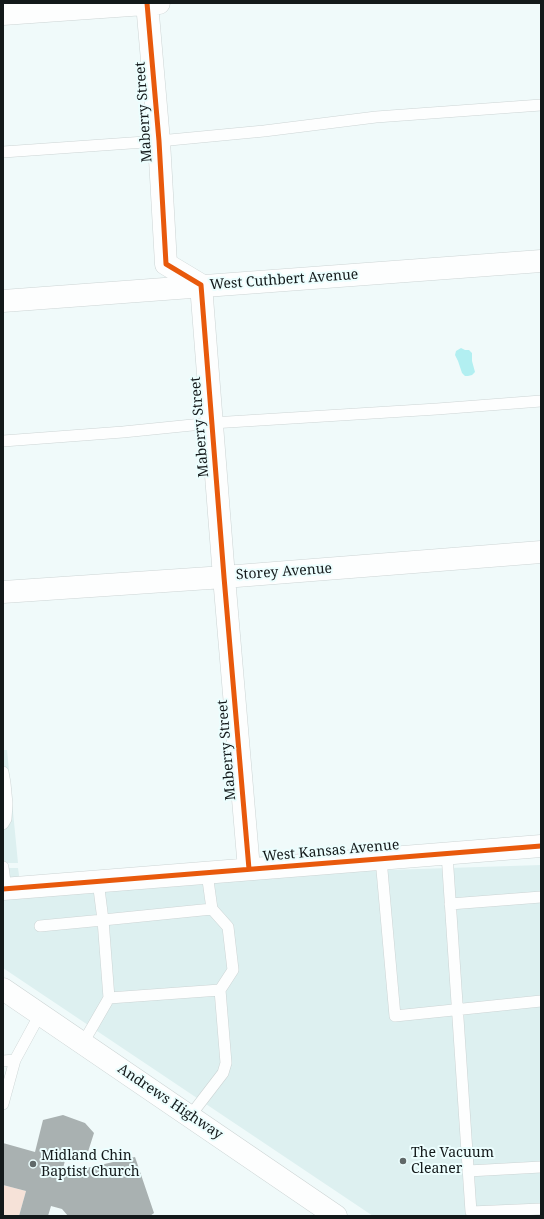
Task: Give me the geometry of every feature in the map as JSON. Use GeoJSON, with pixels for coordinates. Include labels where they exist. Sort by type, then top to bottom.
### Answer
{"type":"FeatureCollection","features":[{"type":"Feature","properties":{"kind":"street"},"geometry":{"type":"LineString","coordinates":[[3,14],[151,3]]}},
{"type":"Feature","properties":{"kind":"street","name":"Maberry Street"},"geometry":{"type":"LineString","coordinates":[[151,3],[166,264],[201,285],[249,869]]}},
{"type":"Feature","properties":{"kind":"street","name":"West Cuthbert Avenue"},"geometry":{"type":"LineString","coordinates":[[3,301],[201,285],[541,261]]}},
{"type":"Feature","properties":{"kind":"street","name":"Storey Avenue"},"geometry":{"type":"LineString","coordinates":[[3,592],[224,577],[541,552]]}},
{"type":"Feature","properties":{"kind":"street","name":"West Kansas Avenue"},"geometry":{"type":"LineString","coordinates":[[4,889],[541,846]]}},
{"type":"Feature","properties":{"kind":"street","name":"Andrews Highway"},"geometry":{"type":"LineString","coordinates":[[3,989],[336,1216]]}},
{"type":"Feature","properties":{"kind":"street"},"geometry":{"type":"LineString","coordinates":[[300,1192],[309,1216]]}},
{"type":"Feature","properties":{"kind":"lane"},"geometry":{"type":"LineString","coordinates":[[3,152],[159,141],[376,117],[541,105]]}},
{"type":"Feature","properties":{"kind":"lane"},"geometry":{"type":"LineString","coordinates":[[3,441],[123,432],[212,423],[541,401]]}},
{"type":"Feature","properties":{"kind":"lane"},"geometry":{"type":"LineString","coordinates":[[3,772],[7,804],[6,819],[3,824]]}},
{"type":"Feature","properties":{"kind":"lane"},"geometry":{"type":"LineString","coordinates":[[447,854],[471,1212],[541,1209]]}},
{"type":"Feature","properties":{"kind":"lane"},"geometry":{"type":"LineString","coordinates":[[381,859],[395,1016],[541,1001]]}},
{"type":"Feature","properties":{"kind":"lane"},"geometry":{"type":"LineString","coordinates":[[3,867],[4,889]]}},
{"type":"Feature","properties":{"kind":"lane"},"geometry":{"type":"LineString","coordinates":[[207,873],[208,910]]}},
{"type":"Feature","properties":{"kind":"lane"},"geometry":{"type":"LineString","coordinates":[[83,1043],[109,998],[103,920],[98,881]]}},
{"type":"Feature","properties":{"kind":"lane"},"geometry":{"type":"LineString","coordinates":[[450,904],[541,897]]}},
{"type":"Feature","properties":{"kind":"lane"},"geometry":{"type":"LineString","coordinates":[[40,926],[208,910],[228,927],[233,970],[220,990],[226,1063],[223,1073],[190,1116]]}},
{"type":"Feature","properties":{"kind":"lane"},"geometry":{"type":"LineString","coordinates":[[109,998],[220,990]]}},
{"type":"Feature","properties":{"kind":"lane"},"geometry":{"type":"LineString","coordinates":[[3,1104],[15,1060],[40,1014]]}},
{"type":"Feature","properties":{"kind":"lane"},"geometry":{"type":"LineString","coordinates":[[3,1061],[15,1060]]}},
{"type":"Feature","properties":{"kind":"lane"},"geometry":{"type":"LineString","coordinates":[[468,1171],[541,1167]]}},
{"type":"Feature","properties":{"kind":"shaded area"},"geometry":{"type":"Polygon","coordinates":[[[3,750],[7,750],[18,863],[3,863],[3,750]]]}},
{"type":"Feature","properties":{"kind":"shaded area"},"geometry":{"type":"Polygon","coordinates":[[[541,865],[541,1216],[373,1216],[3,968],[3,868],[18,868],[20,882],[541,865]]]}},
{"type":"Feature","properties":{"kind":"shaded area"},"geometry":{"type":"Polygon","coordinates":[[[3,1185],[26,1191],[19,1216],[3,1216],[3,1185]]]}},
{"type":"Feature","properties":{"kind":"water"},"geometry":{"type":"Polygon","coordinates":[[[461,348],[469,350],[472,353],[472,361],[475,372],[472,375],[465,376],[462,373],[455,355],[456,351],[461,348]]]}},
{"type":"Feature","properties":{"kind":"building","name":"Midland Chin Baptist Church"},"geometry":{"type":"Polygon","coordinates":[[[63,1115],[85,1123],[94,1133],[87,1155],[75,1159],[66,1157],[63,1168],[74,1171],[135,1157],[154,1213],[150,1216],[68,1216],[62,1209],[51,1206],[48,1216],[19,1216],[26,1191],[3,1185],[3,1143],[35,1152],[43,1120],[63,1115]]]}},
{"type":"Feature","properties":{"kind":"cycle path"},"geometry":{"type":"LineString","coordinates":[[147,3],[159,141],[166,264],[201,285],[249,869]]}},
{"type":"Feature","properties":{"kind":"cycle path"},"geometry":{"type":"LineString","coordinates":[[3,889],[541,846]]}},
{"type":"Feature","properties":{"kind":"place","name":"The Vacuum Cleaner"},"geometry":{"type":"Point","coordinates":[403,1161]}},
{"type":"Feature","properties":{"kind":"place","name":"Midland Chin Baptist Church"},"geometry":{"type":"Point","coordinates":[33,1164]}}]}
